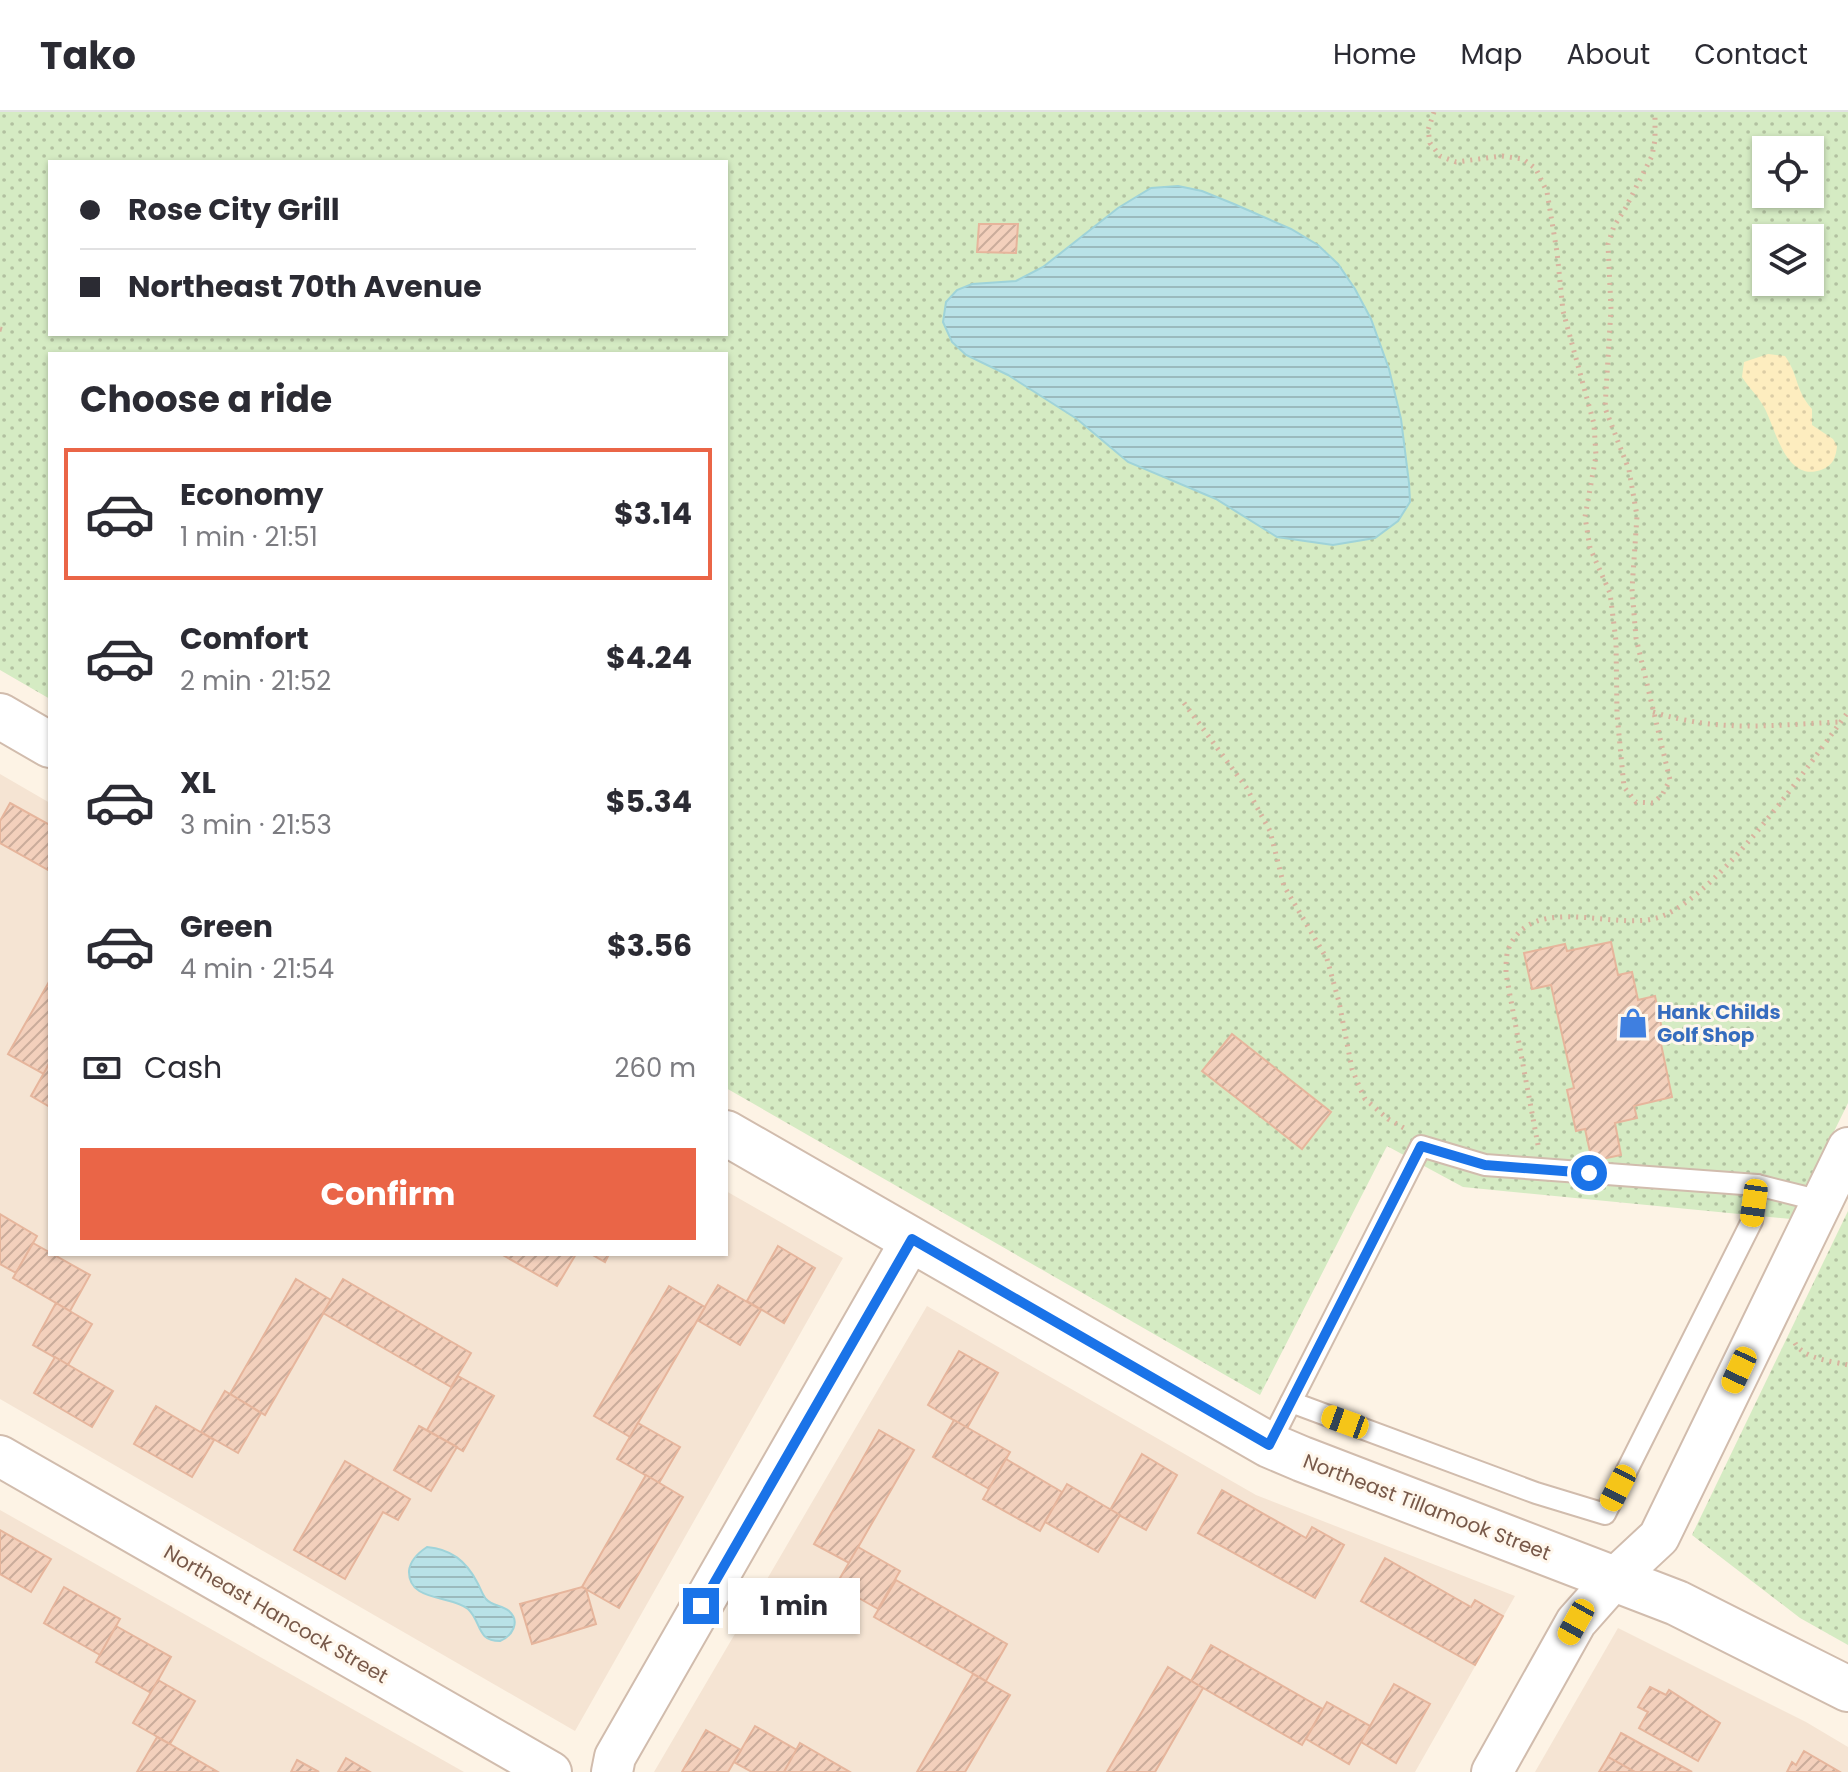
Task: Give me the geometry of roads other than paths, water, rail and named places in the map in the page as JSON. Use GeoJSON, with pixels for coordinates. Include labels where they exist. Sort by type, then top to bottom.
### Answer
{"type":"FeatureCollection","features":[{"type":"Feature","properties":{"kind":"street"},"geometry":{"type":"LineString","coordinates":[[0,716],[48,744]]}},
{"type":"Feature","properties":{"kind":"street","name":"Northeast Tillamook Street"},"geometry":{"type":"LineString","coordinates":[[728,1134],[1269,1445],[1677,1603],[1848,1689]]}},
{"type":"Feature","properties":{"kind":"street"},"geometry":{"type":"LineString","coordinates":[[1492,1772],[1576,1622],[1615,1578],[1659,1537],[1848,1148]]}},
{"type":"Feature","properties":{"kind":"street"},"geometry":{"type":"LineString","coordinates":[[612,1772],[615,1757],[912,1239]]}},
{"type":"Feature","properties":{"kind":"street","name":"Northeast Hancock Street"},"geometry":{"type":"LineString","coordinates":[[0,1456],[551,1772]]}},
{"type":"Feature","properties":{"kind":"lane"},"geometry":{"type":"LineString","coordinates":[[1269,1445],[1421,1146],[1485,1165],[1757,1185],[1821,1201]]}},
{"type":"Feature","properties":{"kind":"lane"},"geometry":{"type":"LineString","coordinates":[[1291,1402],[1536,1493],[1605,1514],[1752,1221],[1757,1185]]}},
{"type":"Feature","properties":{"kind":"water"},"geometry":{"type":"Polygon","coordinates":[[[1178,186],[1202,191],[1291,229],[1318,245],[1338,264],[1355,289],[1371,319],[1389,369],[1401,419],[1409,483],[1410,502],[1398,521],[1375,538],[1333,545],[1277,537],[1216,499],[1128,462],[1077,419],[1008,375],[966,355],[952,342],[943,322],[946,302],[957,290],[972,284],[1016,281],[1043,267],[1118,208],[1151,188],[1178,186]]]}},
{"type":"Feature","properties":{"kind":"water"},"geometry":{"type":"Polygon","coordinates":[[[427,1547],[457,1557],[473,1575],[486,1599],[513,1615],[515,1624],[508,1636],[500,1641],[487,1638],[468,1609],[415,1588],[410,1567],[415,1557],[427,1547]]]}},
{"type":"Feature","properties":{"kind":"place","name":"Hank Childs Golf Shop"},"geometry":{"type":"Point","coordinates":[1633,1023]}}]}
